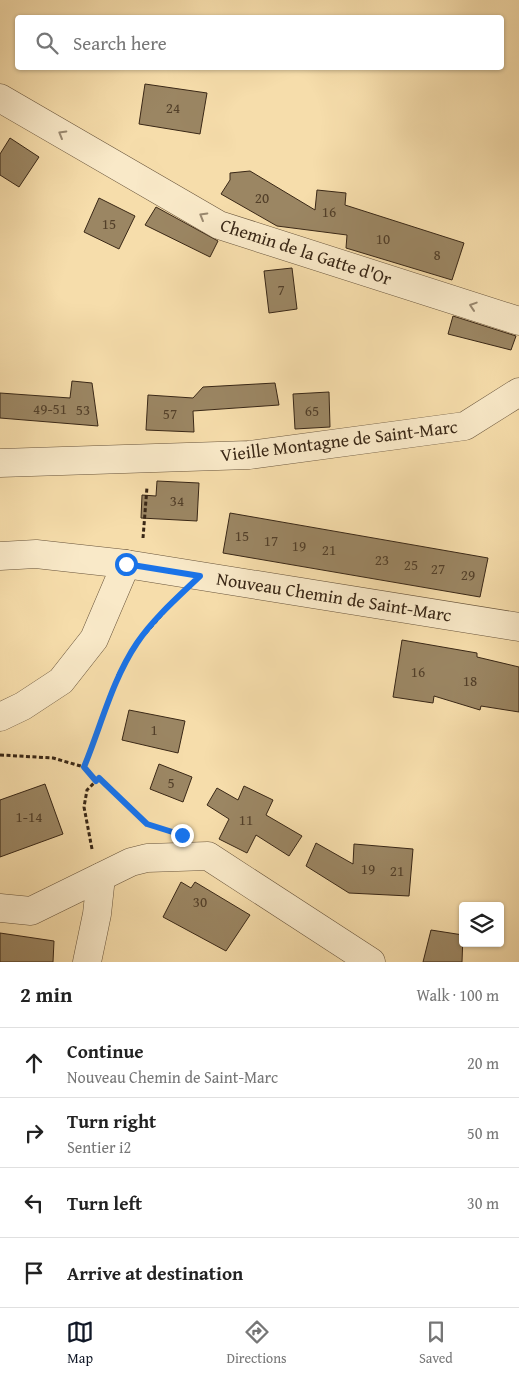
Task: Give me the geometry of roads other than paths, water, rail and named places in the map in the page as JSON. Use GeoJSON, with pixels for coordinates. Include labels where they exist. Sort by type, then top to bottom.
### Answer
{"type":"FeatureCollection","features":[{"type":"Feature","properties":{"kind":"street","name":"Chemin de la Gatte d'Or"},"geometry":{"type":"LineString","coordinates":[[0,98],[219,225],[519,321]]}},
{"type":"Feature","properties":{"kind":"street","name":"Vieille Montagne de Saint-Marc"},"geometry":{"type":"LineString","coordinates":[[0,463],[249,455],[465,426],[519,392]]}},
{"type":"Feature","properties":{"kind":"street","name":"Nouveau Chemin de Saint-Marc"},"geometry":{"type":"LineString","coordinates":[[0,556],[36,554],[126,564],[519,626]]}},
{"type":"Feature","properties":{"kind":"street"},"geometry":{"type":"LineString","coordinates":[[0,717],[23,706],[61,681],[94,639],[126,564]]}},
{"type":"Feature","properties":{"kind":"street"},"geometry":{"type":"LineString","coordinates":[[0,908],[31,911],[131,862],[147,858],[208,856],[372,962]]}},
{"type":"Feature","properties":{"kind":"street"},"geometry":{"type":"LineString","coordinates":[[88,962],[97,914],[101,877]]}}]}
